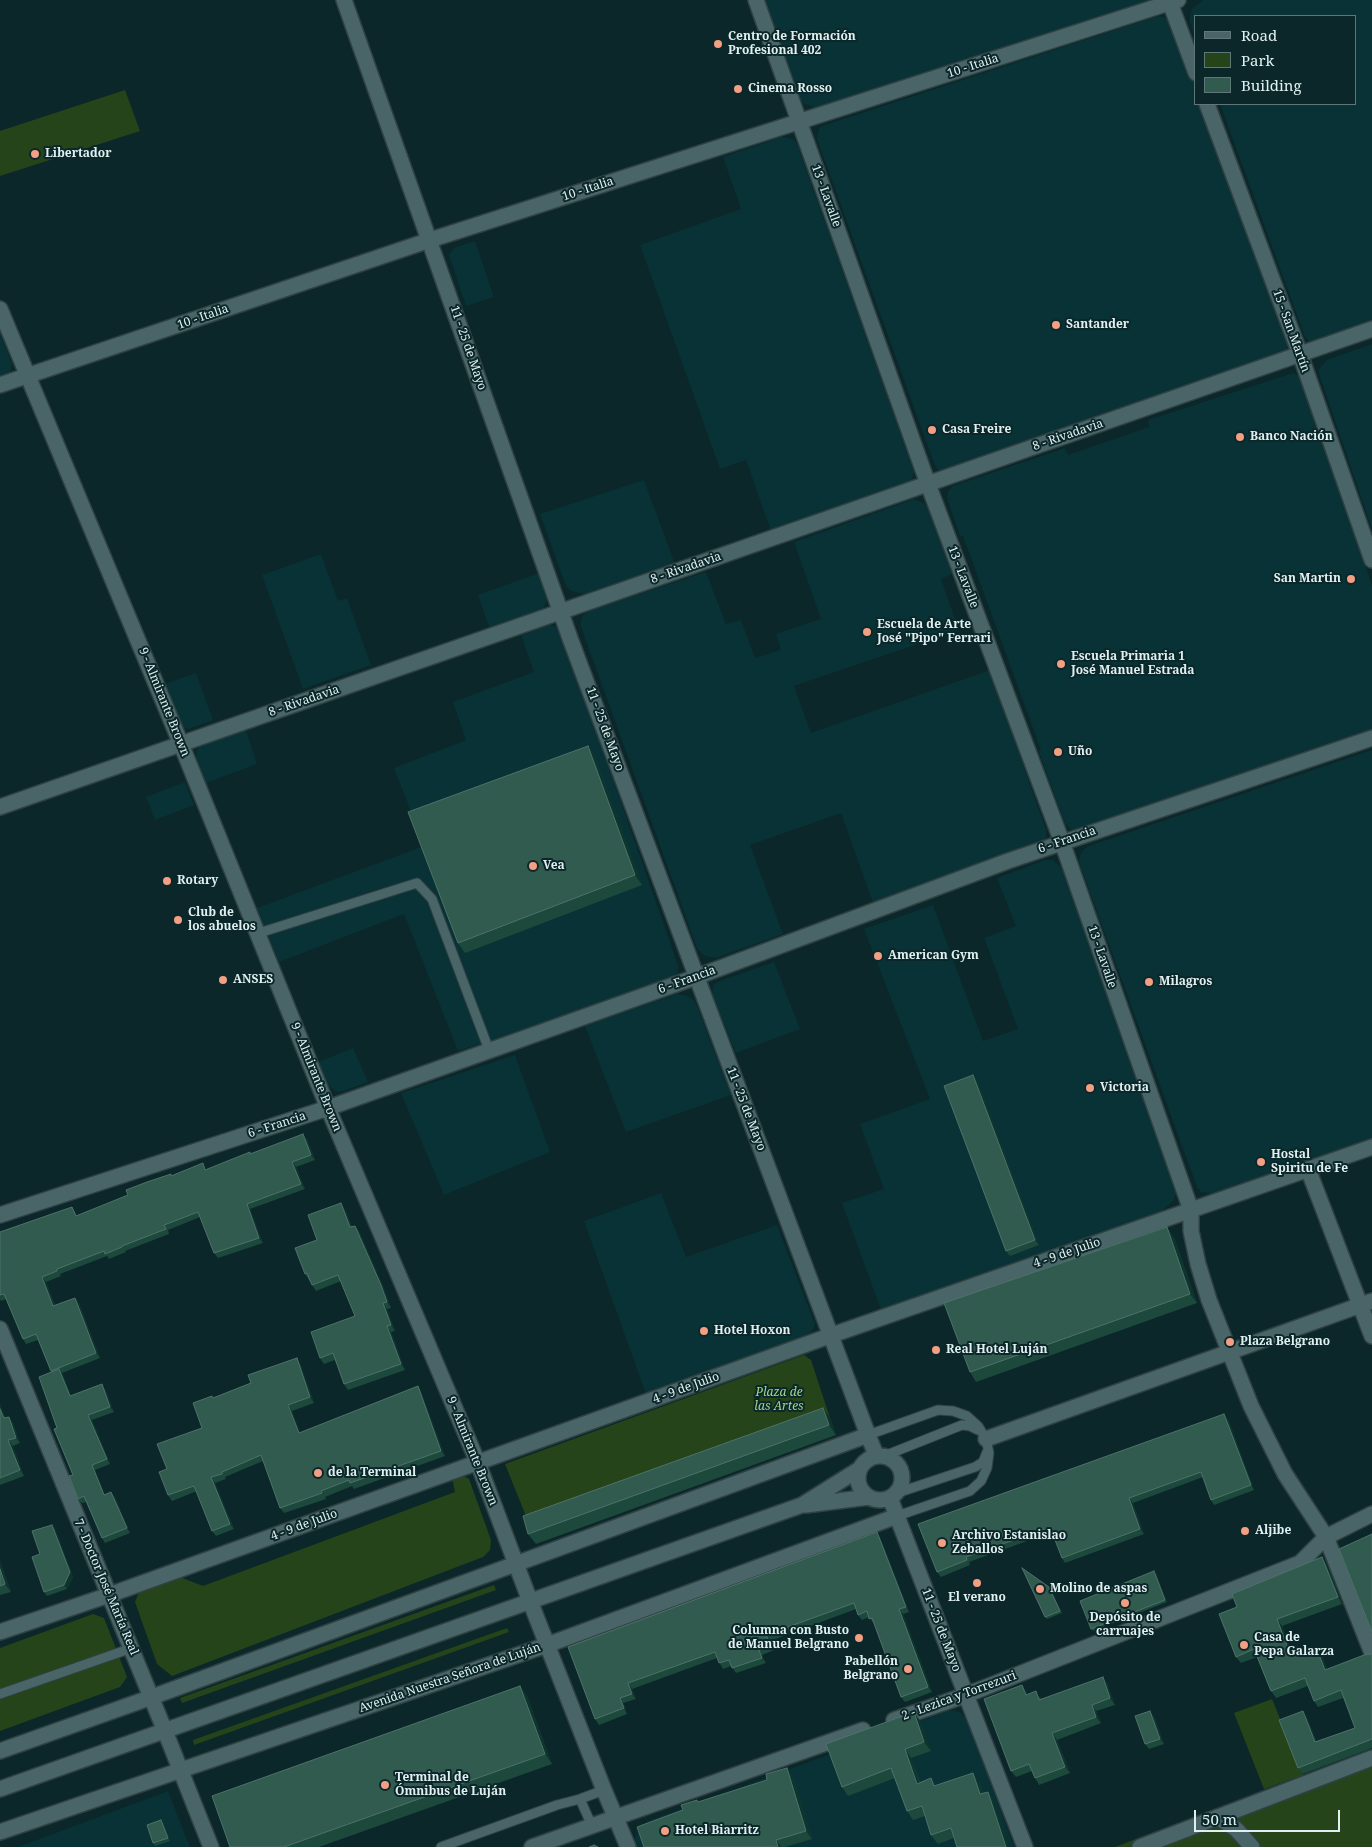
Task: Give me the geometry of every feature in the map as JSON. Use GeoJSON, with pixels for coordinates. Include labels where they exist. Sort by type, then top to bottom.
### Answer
{"type":"FeatureCollection","features":[{"type":"Feature","properties":{"kind":"street","name":"11 - 25 de Mayo"},"geometry":{"type":"LineString","coordinates":[[344,0],[561,612],[868,1435],[880,1455]]}},
{"type":"Feature","properties":{"kind":"street","name":"13 - Lavalle"},"geometry":{"type":"LineString","coordinates":[[756,0],[928,484],[1062,842],[1191,1210],[1191,1230],[1198,1264],[1209,1300],[1251,1406],[1285,1474],[1326,1537],[1372,1653]]}},
{"type":"Feature","properties":{"kind":"street","name":"10 - Italia"},"geometry":{"type":"LineString","coordinates":[[0,385],[430,240],[1172,1]]}},
{"type":"Feature","properties":{"kind":"street"},"geometry":{"type":"LineString","coordinates":[[1172,1],[1194,67]]}},
{"type":"Feature","properties":{"kind":"street","name":"15 - San Martín"},"geometry":{"type":"LineString","coordinates":[[1207,105],[1300,354],[1372,560]]}},
{"type":"Feature","properties":{"kind":"street","name":"9 - Almirante Brown"},"geometry":{"type":"LineString","coordinates":[[0,308],[259,933],[328,1108],[478,1463],[547,1645],[628,1847]]}},
{"type":"Feature","properties":{"kind":"street","name":"8 - Rivadavia"},"geometry":{"type":"LineString","coordinates":[[0,807],[1372,329]]}},
{"type":"Feature","properties":{"kind":"street","name":"6 - Francia"},"geometry":{"type":"LineString","coordinates":[[0,1215],[328,1108],[696,977],[1062,842],[1372,738]]}},
{"type":"Feature","properties":{"kind":"street","name":"4 - 9 de Julio"},"geometry":{"type":"LineString","coordinates":[[0,1632],[478,1463],[832,1335],[1372,1147]]}},
{"type":"Feature","properties":{"kind":"street"},"geometry":{"type":"LineString","coordinates":[[1308,1169],[1366,1303],[1372,1336]]}},
{"type":"Feature","properties":{"kind":"street"},"geometry":{"type":"LineString","coordinates":[[986,1438],[1366,1303]]}},
{"type":"Feature","properties":{"kind":"street","name":"7 - Doctor José María Real"},"geometry":{"type":"LineString","coordinates":[[0,1328],[108,1595],[152,1697],[211,1847]]}},
{"type":"Feature","properties":{"kind":"street"},"geometry":{"type":"LineString","coordinates":[[0,1751],[516,1565],[868,1435]]}},
{"type":"Feature","properties":{"kind":"street"},"geometry":{"type":"LineString","coordinates":[[802,1505],[869,1498],[876,1500],[893,1495],[901,1486],[902,1478],[901,1470],[891,1458],[880,1455],[868,1458],[858,1470],[857,1480],[861,1490],[869,1498]]}},
{"type":"Feature","properties":{"kind":"street"},"geometry":{"type":"LineString","coordinates":[[0,1790],[802,1505],[858,1470]]}},
{"type":"Feature","properties":{"kind":"street","name":"11 - 25 de Mayo"},"geometry":{"type":"LineString","coordinates":[[893,1495],[897,1516],[1025,1847]]}},
{"type":"Feature","properties":{"kind":"street","name":"2 - Lezica y Torrezuri"},"geometry":{"type":"LineString","coordinates":[[532,1847],[966,1695],[1300,1562],[1326,1537],[1372,1514]]}},
{"type":"Feature","properties":{"kind":"street","name":"Avenida Nuestra Señora de Luján"},"geometry":{"type":"LineString","coordinates":[[0,1832],[547,1645],[897,1516]]}},
{"type":"Feature","properties":{"kind":"street"},"geometry":{"type":"LineString","coordinates":[[1140,1847],[1372,1758]]}},
{"type":"Feature","properties":{"kind":"street"},"geometry":{"type":"LineString","coordinates":[[1217,1817],[1236,1829],[1252,1847]]}},
{"type":"Feature","properties":{"kind":"lane"},"geometry":{"type":"LineString","coordinates":[[259,933],[417,884],[432,899],[489,1050]]}},
{"type":"Feature","properties":{"kind":"lane"},"geometry":{"type":"LineString","coordinates":[[868,1435],[938,1410],[953,1411],[967,1416],[978,1426],[986,1438],[988,1447],[980,1465],[893,1495]]}},
{"type":"Feature","properties":{"kind":"lane"},"geometry":{"type":"LineString","coordinates":[[880,1455],[962,1425],[977,1428],[986,1438],[989,1453],[987,1468],[981,1481],[970,1491],[897,1516]]}},
{"type":"Feature","properties":{"kind":"lane"},"geometry":{"type":"LineString","coordinates":[[0,1694],[132,1648]]}},
{"type":"Feature","properties":{"kind":"lane"},"geometry":{"type":"LineString","coordinates":[[441,1847],[604,1790]]}},
{"type":"Feature","properties":{"kind":"lane"},"geometry":{"type":"LineString","coordinates":[[580,1799],[592,1826]]}},
{"type":"Feature","properties":{"kind":"shaded area"},"geometry":{"type":"Polygon","coordinates":[[[765,0],[1150,0],[816,108],[803,103],[799,96],[765,0]]]}},
{"type":"Feature","properties":{"kind":"shaded area"},"geometry":{"type":"Polygon","coordinates":[[[1203,0],[1372,0],[1372,327],[1313,345],[1305,337],[1220,105],[1357,105],[1357,15],[1194,15],[1194,33],[1190,22],[1192,9],[1203,0]]]}},
{"type":"Feature","properties":{"kind":"shaded area"},"geometry":{"type":"Polygon","coordinates":[[[1158,16],[1164,17],[1174,27],[1194,83],[1194,105],[1201,105],[1288,346],[1287,351],[943,471],[937,469],[817,139],[819,128],[1158,16]]]}},
{"type":"Feature","properties":{"kind":"shaded area"},"geometry":{"type":"Polygon","coordinates":[[[782,137],[793,139],[797,144],[914,471],[909,482],[771,531],[746,460],[720,469],[640,245],[741,209],[723,157],[782,137]]]}},
{"type":"Feature","properties":{"kind":"shaded area"},"geometry":{"type":"Polygon","coordinates":[[[475,241],[494,297],[466,306],[449,255],[454,248],[475,241]]]}},
{"type":"Feature","properties":{"kind":"shaded area"},"geometry":{"type":"Polygon","coordinates":[[[0,334],[12,364],[10,373],[0,378],[0,334]]]}},
{"type":"Feature","properties":{"kind":"shaded area"},"geometry":{"type":"Polygon","coordinates":[[[1372,344],[1372,529],[1319,374],[1319,369],[1327,360],[1372,344]]]}},
{"type":"Feature","properties":{"kind":"shaded area"},"geometry":{"type":"Polygon","coordinates":[[[1293,373],[1299,376],[1303,382],[1372,585],[1372,730],[1078,830],[1072,830],[1065,823],[1039,752],[1041,750],[963,536],[960,536],[947,498],[948,491],[953,486],[1065,448],[1068,455],[1149,427],[1148,420],[1293,373]]]}},
{"type":"Feature","properties":{"kind":"shaded area"},"geometry":{"type":"Polygon","coordinates":[[[644,480],[675,564],[584,594],[571,591],[566,586],[540,514],[644,480]]]}},
{"type":"Feature","properties":{"kind":"shaded area"},"geometry":{"type":"Polygon","coordinates":[[[914,499],[925,504],[928,509],[952,574],[941,579],[959,630],[794,686],[811,733],[990,670],[1046,830],[1046,837],[1043,842],[873,903],[841,813],[750,845],[783,934],[716,958],[702,954],[697,948],[581,627],[581,619],[584,614],[591,610],[706,572],[726,624],[741,620],[755,658],[781,650],[776,634],[821,619],[794,542],[914,499]]]}},
{"type":"Feature","properties":{"kind":"shaded area"},"geometry":{"type":"Polygon","coordinates":[[[321,554],[338,601],[347,598],[371,665],[303,689],[262,575],[321,554]]]}},
{"type":"Feature","properties":{"kind":"shaded area"},"geometry":{"type":"Polygon","coordinates":[[[539,573],[548,598],[544,607],[541,610],[489,627],[478,595],[539,573]]]}},
{"type":"Feature","properties":{"kind":"shaded area"},"geometry":{"type":"Polygon","coordinates":[[[548,625],[556,627],[563,636],[678,965],[678,971],[676,976],[670,981],[458,1051],[404,914],[279,962],[257,908],[424,846],[394,768],[466,740],[453,702],[534,672],[521,635],[548,625]]]}},
{"type":"Feature","properties":{"kind":"shaded area"},"geometry":{"type":"Polygon","coordinates":[[[196,673],[213,720],[189,729],[184,728],[179,723],[165,684],[196,673]]]}},
{"type":"Feature","properties":{"kind":"shaded area"},"geometry":{"type":"Polygon","coordinates":[[[246,730],[257,764],[206,783],[196,757],[197,750],[201,746],[246,730]]]}},
{"type":"Feature","properties":{"kind":"shaded area"},"geometry":{"type":"Polygon","coordinates":[[[1372,750],[1372,1139],[1216,1194],[1201,1192],[1197,1187],[1079,862],[1080,856],[1083,850],[1089,846],[1372,750]]]}},
{"type":"Feature","properties":{"kind":"shaded area"},"geometry":{"type":"Polygon","coordinates":[[[185,782],[194,805],[155,820],[146,797],[185,782]]]}},
{"type":"Feature","properties":{"kind":"shaded area"},"geometry":{"type":"Polygon","coordinates":[[[1045,860],[1053,860],[1060,866],[1065,876],[1177,1183],[1177,1193],[1173,1201],[1159,1213],[881,1310],[842,1203],[884,1189],[860,1124],[930,1099],[864,929],[933,905],[983,1041],[1018,1029],[984,938],[1016,926],[997,878],[1045,860]]]}},
{"type":"Feature","properties":{"kind":"shaded area"},"geometry":{"type":"Polygon","coordinates":[[[774,962],[800,1029],[736,1053],[712,994],[713,986],[717,982],[774,962]]]}},
{"type":"Feature","properties":{"kind":"shaded area"},"geometry":{"type":"Polygon","coordinates":[[[677,994],[686,995],[695,1001],[731,1095],[626,1132],[585,1026],[677,994]]]}},
{"type":"Feature","properties":{"kind":"shaded area"},"geometry":{"type":"Polygon","coordinates":[[[353,1048],[368,1082],[337,1092],[327,1084],[318,1062],[353,1048]]]}},
{"type":"Feature","properties":{"kind":"shaded area"},"geometry":{"type":"Polygon","coordinates":[[[515,1055],[550,1152],[444,1195],[401,1093],[515,1055]]]}},
{"type":"Feature","properties":{"kind":"shaded area"},"geometry":{"type":"Polygon","coordinates":[[[661,1193],[686,1257],[777,1225],[815,1324],[813,1330],[800,1339],[646,1394],[584,1221],[661,1193]]]}},
{"type":"Feature","properties":{"kind":"shaded area"},"geometry":{"type":"Polygon","coordinates":[[[948,1711],[961,1713],[968,1720],[1014,1847],[637,1847],[635,1838],[638,1830],[648,1821],[948,1711]]]}},
{"type":"Feature","properties":{"kind":"shaded area"},"geometry":{"type":"Polygon","coordinates":[[[168,1791],[190,1847],[18,1847],[168,1791]]]}},
{"type":"Feature","properties":{"kind":"green space","name":"Libertador"},"geometry":{"type":"Polygon","coordinates":[[[125,90],[140,131],[0,176],[0,131],[125,90]]]}},
{"type":"Feature","properties":{"kind":"green space","name":"Plaza de las Artes"},"geometry":{"type":"Polygon","coordinates":[[[804,1355],[811,1360],[830,1418],[530,1526],[505,1464],[804,1355]]]}},
{"type":"Feature","properties":{"kind":"green space"},"geometry":{"type":"Polygon","coordinates":[[[462,1475],[469,1479],[491,1540],[490,1550],[483,1557],[172,1676],[157,1664],[135,1602],[139,1592],[180,1577],[203,1586],[455,1492],[452,1478],[462,1475]]]}},
{"type":"Feature","properties":{"kind":"green space"},"geometry":{"type":"Polygon","coordinates":[[[494,1585],[496,1590],[182,1703],[180,1698],[494,1585]]]}},
{"type":"Feature","properties":{"kind":"green space"},"geometry":{"type":"Polygon","coordinates":[[[93,1614],[104,1618],[127,1677],[120,1687],[0,1731],[0,1648],[93,1614]]]}},
{"type":"Feature","properties":{"kind":"green space"},"geometry":{"type":"Polygon","coordinates":[[[507,1628],[509,1632],[194,1745],[193,1740],[507,1628]]]}},
{"type":"Feature","properties":{"kind":"green space"},"geometry":{"type":"Polygon","coordinates":[[[1272,1699],[1303,1775],[1264,1789],[1234,1713],[1272,1699]]]}},
{"type":"Feature","properties":{"kind":"green space"},"geometry":{"type":"Polygon","coordinates":[[[1372,1749],[1372,1847],[1115,1847],[1372,1749]]]}},
{"type":"Feature","properties":{"kind":"building","name":"Vea"},"geometry":{"type":"Polygon","coordinates":[[[588,746],[635,875],[458,943],[408,812],[588,746]]]}},
{"type":"Feature","properties":{"kind":"building"},"geometry":{"type":"Polygon","coordinates":[[[973,1075],[1035,1240],[1006,1251],[944,1086],[973,1075]]]}},
{"type":"Feature","properties":{"kind":"building"},"geometry":{"type":"Polygon","coordinates":[[[303,1134],[311,1155],[292,1162],[301,1184],[247,1204],[259,1238],[214,1253],[198,1212],[164,1225],[166,1229],[105,1254],[104,1251],[57,1269],[57,1271],[42,1277],[53,1306],[75,1298],[96,1353],[51,1371],[36,1334],[23,1339],[4,1294],[0,1295],[0,1232],[72,1207],[76,1216],[128,1195],[126,1190],[147,1182],[171,1174],[171,1176],[203,1163],[205,1170],[303,1134]]]}},
{"type":"Feature","properties":{"kind":"building"},"geometry":{"type":"Polygon","coordinates":[[[341,1203],[350,1227],[355,1226],[381,1285],[387,1302],[383,1303],[391,1325],[387,1326],[401,1364],[344,1384],[333,1353],[320,1358],[311,1332],[355,1316],[338,1275],[312,1285],[307,1273],[305,1274],[295,1248],[317,1240],[308,1215],[341,1203]]]}},
{"type":"Feature","properties":{"kind":"building"},"geometry":{"type":"Polygon","coordinates":[[[1167,1227],[1190,1294],[970,1372],[944,1303],[1167,1227]]]}},
{"type":"Feature","properties":{"kind":"building"},"geometry":{"type":"Polygon","coordinates":[[[297,1358],[310,1397],[288,1405],[299,1433],[418,1386],[441,1451],[350,1483],[349,1480],[321,1491],[322,1493],[280,1508],[261,1455],[222,1472],[222,1474],[211,1477],[230,1524],[212,1531],[194,1486],[168,1495],[159,1472],[167,1469],[157,1444],[202,1428],[193,1403],[212,1396],[213,1398],[251,1383],[248,1375],[297,1358]]]}},
{"type":"Feature","properties":{"kind":"building"},"geometry":{"type":"Polygon","coordinates":[[[59,1369],[70,1396],[102,1384],[110,1407],[88,1415],[107,1459],[92,1465],[104,1495],[111,1492],[127,1528],[102,1538],[84,1496],[78,1499],[69,1476],[73,1475],[54,1429],[57,1428],[39,1377],[59,1369]]]}},
{"type":"Feature","properties":{"kind":"building"},"geometry":{"type":"Polygon","coordinates":[[[823,1408],[829,1425],[528,1534],[523,1516],[823,1408]]]}},
{"type":"Feature","properties":{"kind":"building"},"geometry":{"type":"Polygon","coordinates":[[[0,1409],[4,1418],[9,1417],[16,1438],[8,1440],[20,1470],[0,1478],[0,1409]]]}},
{"type":"Feature","properties":{"kind":"building"},"geometry":{"type":"Polygon","coordinates":[[[1224,1414],[1251,1485],[1211,1500],[1201,1472],[1129,1498],[1140,1529],[1062,1558],[1050,1527],[966,1557],[967,1560],[937,1572],[918,1524],[1224,1414]]]}},
{"type":"Feature","properties":{"kind":"building"},"geometry":{"type":"Polygon","coordinates":[[[52,1525],[70,1572],[64,1585],[44,1592],[32,1557],[40,1554],[32,1531],[52,1525]]]}},
{"type":"Feature","properties":{"kind":"building"},"geometry":{"type":"Polygon","coordinates":[[[877,1532],[906,1607],[899,1609],[928,1687],[901,1697],[872,1618],[869,1619],[867,1611],[858,1615],[854,1603],[766,1635],[771,1645],[759,1650],[762,1658],[732,1668],[729,1660],[719,1663],[715,1652],[628,1683],[632,1694],[620,1698],[624,1708],[595,1719],[568,1647],[877,1532]]]}},
{"type":"Feature","properties":{"kind":"building"},"geometry":{"type":"Polygon","coordinates":[[[1372,1534],[1372,1632],[1339,1549],[1372,1534]]]}},
{"type":"Feature","properties":{"kind":"building"},"geometry":{"type":"Polygon","coordinates":[[[1322,1557],[1338,1597],[1277,1619],[1291,1656],[1316,1647],[1325,1670],[1364,1655],[1372,1654],[1372,1739],[1298,1768],[1279,1720],[1303,1711],[1315,1742],[1355,1728],[1341,1690],[1314,1701],[1305,1678],[1271,1691],[1254,1649],[1236,1657],[1219,1614],[1237,1607],[1232,1594],[1322,1557]]]}},
{"type":"Feature","properties":{"kind":"building"},"geometry":{"type":"Polygon","coordinates":[[[1022,1568],[1049,1587],[1060,1611],[1045,1617],[1022,1568]]]}},
{"type":"Feature","properties":{"kind":"building"},"geometry":{"type":"Polygon","coordinates":[[[0,1569],[5,1584],[0,1586],[0,1569]]]}},
{"type":"Feature","properties":{"kind":"building","name":"Depósito de carruajes"},"geometry":{"type":"Polygon","coordinates":[[[1154,1571],[1165,1600],[1091,1629],[1080,1601],[1154,1571]]]}},
{"type":"Feature","properties":{"kind":"building"},"geometry":{"type":"Polygon","coordinates":[[[1103,1677],[1110,1698],[1092,1705],[1096,1717],[1052,1733],[1065,1767],[1035,1778],[1029,1764],[1011,1771],[984,1699],[1022,1685],[1026,1695],[1036,1691],[1039,1700],[1103,1677]]]}},
{"type":"Feature","properties":{"kind":"building","name":"Terminal de Ómnibus de Luján"},"geometry":{"type":"Polygon","coordinates":[[[520,1686],[545,1754],[284,1847],[230,1847],[212,1796],[520,1686]]]}},
{"type":"Feature","properties":{"kind":"building"},"geometry":{"type":"Polygon","coordinates":[[[1150,1711],[1160,1739],[1145,1744],[1135,1716],[1150,1711]]]}},
{"type":"Feature","properties":{"kind":"building"},"geometry":{"type":"Polygon","coordinates":[[[914,1712],[924,1742],[905,1749],[917,1784],[931,1778],[934,1786],[973,1773],[980,1794],[988,1792],[1006,1847],[957,1847],[951,1828],[931,1835],[922,1806],[907,1811],[891,1768],[842,1787],[826,1744],[914,1712]]]}},
{"type":"Feature","properties":{"kind":"building"},"geometry":{"type":"Polygon","coordinates":[[[787,1768],[806,1831],[776,1840],[778,1847],[644,1847],[637,1827],[683,1810],[681,1805],[697,1800],[698,1802],[767,1780],[766,1774],[787,1768]]]}},
{"type":"Feature","properties":{"kind":"building"},"geometry":{"type":"Polygon","coordinates":[[[161,1820],[168,1838],[153,1843],[147,1825],[161,1820]]]}},
{"type":"Feature","properties":{"kind":"place","name":"Centro de Formación Profesional 402"},"geometry":{"type":"Point","coordinates":[718,44]}},
{"type":"Feature","properties":{"kind":"place","name":"Cinema Rosso"},"geometry":{"type":"Point","coordinates":[738,89]}},
{"type":"Feature","properties":{"kind":"place","name":"Libertador"},"geometry":{"type":"Point","coordinates":[35,154]}},
{"type":"Feature","properties":{"kind":"place","name":"Santander"},"geometry":{"type":"Point","coordinates":[1056,325]}},
{"type":"Feature","properties":{"kind":"place","name":"Casa Freire"},"geometry":{"type":"Point","coordinates":[932,430]}},
{"type":"Feature","properties":{"kind":"place","name":"Banco Nación"},"geometry":{"type":"Point","coordinates":[1240,437]}},
{"type":"Feature","properties":{"kind":"place","name":"San Martin"},"geometry":{"type":"Point","coordinates":[1351,579]}},
{"type":"Feature","properties":{"kind":"place","name":"Escuela de Arte José \"Pipo\" Ferrari"},"geometry":{"type":"Point","coordinates":[867,632]}},
{"type":"Feature","properties":{"kind":"place","name":"Escuela Primaria 1 José Manuel Estrada"},"geometry":{"type":"Point","coordinates":[1061,664]}},
{"type":"Feature","properties":{"kind":"place","name":"Uño"},"geometry":{"type":"Point","coordinates":[1058,752]}},
{"type":"Feature","properties":{"kind":"place","name":"Vea"},"geometry":{"type":"Point","coordinates":[533,866]}},
{"type":"Feature","properties":{"kind":"place","name":"Rotary"},"geometry":{"type":"Point","coordinates":[167,881]}},
{"type":"Feature","properties":{"kind":"place","name":"Club de los abuelos"},"geometry":{"type":"Point","coordinates":[178,920]}},
{"type":"Feature","properties":{"kind":"place","name":"American Gym"},"geometry":{"type":"Point","coordinates":[878,956]}},
{"type":"Feature","properties":{"kind":"place","name":"ANSES"},"geometry":{"type":"Point","coordinates":[223,980]}},
{"type":"Feature","properties":{"kind":"place","name":"Milagros"},"geometry":{"type":"Point","coordinates":[1149,982]}},
{"type":"Feature","properties":{"kind":"place","name":"Victoria"},"geometry":{"type":"Point","coordinates":[1090,1088]}},
{"type":"Feature","properties":{"kind":"place","name":"Hostal Spiritu de Fe"},"geometry":{"type":"Point","coordinates":[1261,1162]}},
{"type":"Feature","properties":{"kind":"place","name":"Hotel Hoxon"},"geometry":{"type":"Point","coordinates":[704,1331]}},
{"type":"Feature","properties":{"kind":"place","name":"Plaza Belgrano"},"geometry":{"type":"Point","coordinates":[1230,1342]}},
{"type":"Feature","properties":{"kind":"place","name":"Real Hotel Luján"},"geometry":{"type":"Point","coordinates":[936,1350]}},
{"type":"Feature","properties":{"kind":"place","name":"de la Terminal"},"geometry":{"type":"Point","coordinates":[318,1473]}},
{"type":"Feature","properties":{"kind":"place","name":"Aljibe"},"geometry":{"type":"Point","coordinates":[1245,1531]}},
{"type":"Feature","properties":{"kind":"place","name":"Archivo Estanislao Zeballos"},"geometry":{"type":"Point","coordinates":[942,1543]}},
{"type":"Feature","properties":{"kind":"place","name":"El verano"},"geometry":{"type":"Point","coordinates":[977,1583]}},
{"type":"Feature","properties":{"kind":"place","name":"Molino de aspas"},"geometry":{"type":"Point","coordinates":[1040,1589]}},
{"type":"Feature","properties":{"kind":"place","name":"Depósito de carruajes"},"geometry":{"type":"Point","coordinates":[1125,1603]}},
{"type":"Feature","properties":{"kind":"place","name":"Columna con Busto de Manuel Belgrano"},"geometry":{"type":"Point","coordinates":[859,1638]}},
{"type":"Feature","properties":{"kind":"place","name":"Casa de Pepa Galarza"},"geometry":{"type":"Point","coordinates":[1244,1645]}},
{"type":"Feature","properties":{"kind":"place","name":"Pabellón Belgrano"},"geometry":{"type":"Point","coordinates":[908,1669]}},
{"type":"Feature","properties":{"kind":"place","name":"Terminal de Ómnibus de Luján"},"geometry":{"type":"Point","coordinates":[385,1785]}},
{"type":"Feature","properties":{"kind":"place","name":"Hotel Biarritz"},"geometry":{"type":"Point","coordinates":[665,1831]}}]}
